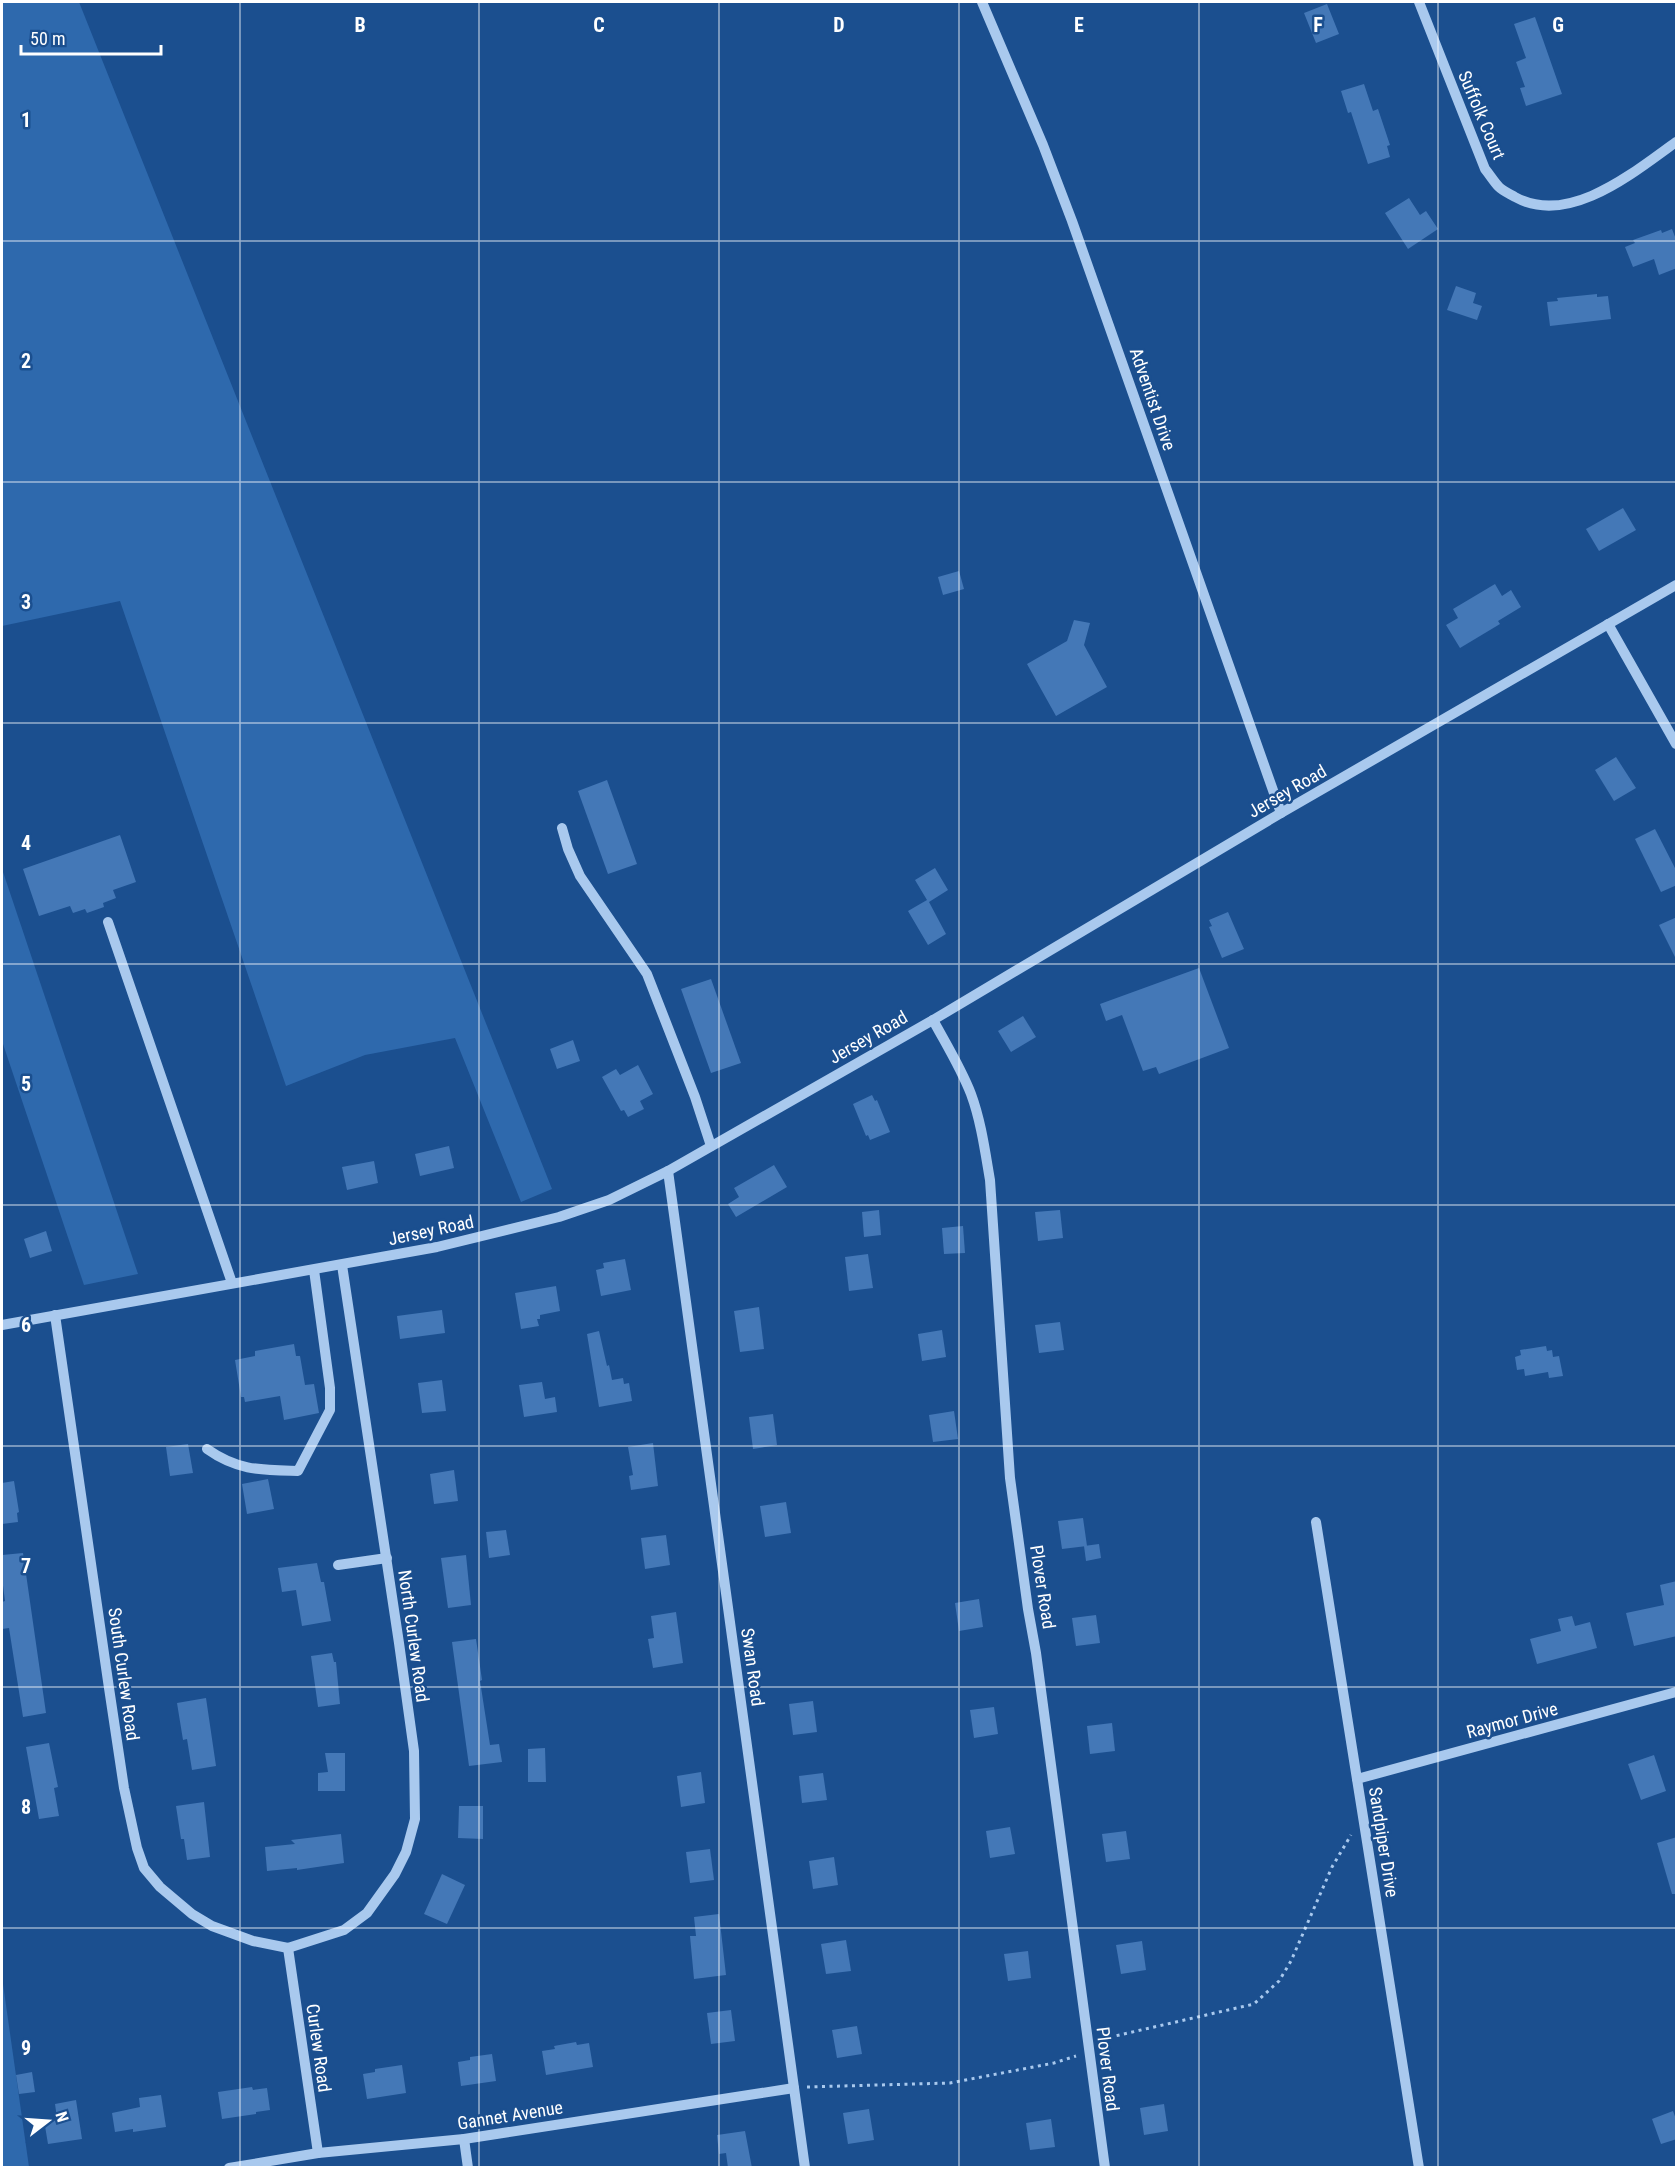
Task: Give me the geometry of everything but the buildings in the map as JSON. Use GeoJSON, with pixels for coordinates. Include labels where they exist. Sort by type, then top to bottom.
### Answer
{"type":"FeatureCollection","features":[{"type":"Feature","properties":{"kind":"street","name":"Adventist Drive"},"geometry":{"type":"LineString","coordinates":[[982,2],[1043,145],[1072,221],[1281,813]]}},
{"type":"Feature","properties":{"kind":"street","name":"Suffolk Court"},"geometry":{"type":"LineString","coordinates":[[1419,2],[1485,169],[1500,188],[1523,201],[1548,207],[1570,203],[1603,191],[1677,142]]}},
{"type":"Feature","properties":{"kind":"street","name":"Jersey Road"},"geometry":{"type":"LineString","coordinates":[[2,1325],[437,1247],[559,1217],[609,1200],[668,1171],[933,1020],[1281,813],[1677,585]]}},
{"type":"Feature","properties":{"kind":"street"},"geometry":{"type":"LineString","coordinates":[[1608,624],[1677,744]]}},
{"type":"Feature","properties":{"kind":"street"},"geometry":{"type":"LineString","coordinates":[[562,828],[580,876],[647,974],[695,1097],[711,1146]]}},
{"type":"Feature","properties":{"kind":"street"},"geometry":{"type":"LineString","coordinates":[[108,922],[232,1283]]}},
{"type":"Feature","properties":{"kind":"street","name":"Plover Road"},"geometry":{"type":"LineString","coordinates":[[933,1020],[972,1096],[990,1180],[1010,1478],[1036,1653],[1105,2168]]}},
{"type":"Feature","properties":{"kind":"street","name":"Swan Road"},"geometry":{"type":"LineString","coordinates":[[668,1171],[805,2168]]}},
{"type":"Feature","properties":{"kind":"street","name":"North Curlew Road"},"geometry":{"type":"LineString","coordinates":[[288,1948],[344,1930],[367,1913],[395,1874],[406,1852],[416,1819],[414,1751],[342,1265]]}},
{"type":"Feature","properties":{"kind":"street"},"geometry":{"type":"LineString","coordinates":[[207,1449],[219,1458],[251,1469],[298,1471],[330,1410],[330,1388],[314,1270]]}},
{"type":"Feature","properties":{"kind":"street","name":"South Curlew Road"},"geometry":{"type":"LineString","coordinates":[[55,1315],[117,1743],[136,1848],[144,1868],[160,1887],[192,1914],[212,1926],[253,1941],[288,1948]]}},
{"type":"Feature","properties":{"kind":"street","name":"Sandpiper Drive"},"geometry":{"type":"LineString","coordinates":[[1316,1522],[1419,2168]]}},
{"type":"Feature","properties":{"kind":"street"},"geometry":{"type":"LineString","coordinates":[[338,1565],[387,1558]]}},
{"type":"Feature","properties":{"kind":"street","name":"Raymor Drive"},"geometry":{"type":"LineString","coordinates":[[1357,1779],[1677,1692]]}},
{"type":"Feature","properties":{"kind":"street","name":"Curlew Road"},"geometry":{"type":"LineString","coordinates":[[288,1948],[318,2153]]}},
{"type":"Feature","properties":{"kind":"street","name":"Gannet Avenue"},"geometry":{"type":"LineString","coordinates":[[229,2168],[318,2153],[464,2139],[794,2088]]}},
{"type":"Feature","properties":{"kind":"street"},"geometry":{"type":"LineString","coordinates":[[464,2139],[468,2168]]}},
{"type":"Feature","properties":{"kind":"path"},"geometry":{"type":"LineString","coordinates":[[794,2088],[950,2083],[1054,2063],[1089,2047],[1254,2004],[1279,1981],[1291,1961],[1332,1867],[1362,1816]]}},
{"type":"Feature","properties":{"kind":"shaded area"},"geometry":{"type":"Polygon","coordinates":[[[2,2],[79,2],[552,1189],[521,1202],[455,1038],[365,1055],[286,1086],[120,601],[2,626],[2,2]]]}},
{"type":"Feature","properties":{"kind":"shaded area"},"geometry":{"type":"Polygon","coordinates":[[[2,869],[138,1274],[84,1285],[2,1041],[2,869]]]}},
{"type":"Feature","properties":{"kind":"shaded area"},"geometry":{"type":"Polygon","coordinates":[[[2,1977],[29,2167],[2,2167],[2,1977]]]}}]}
